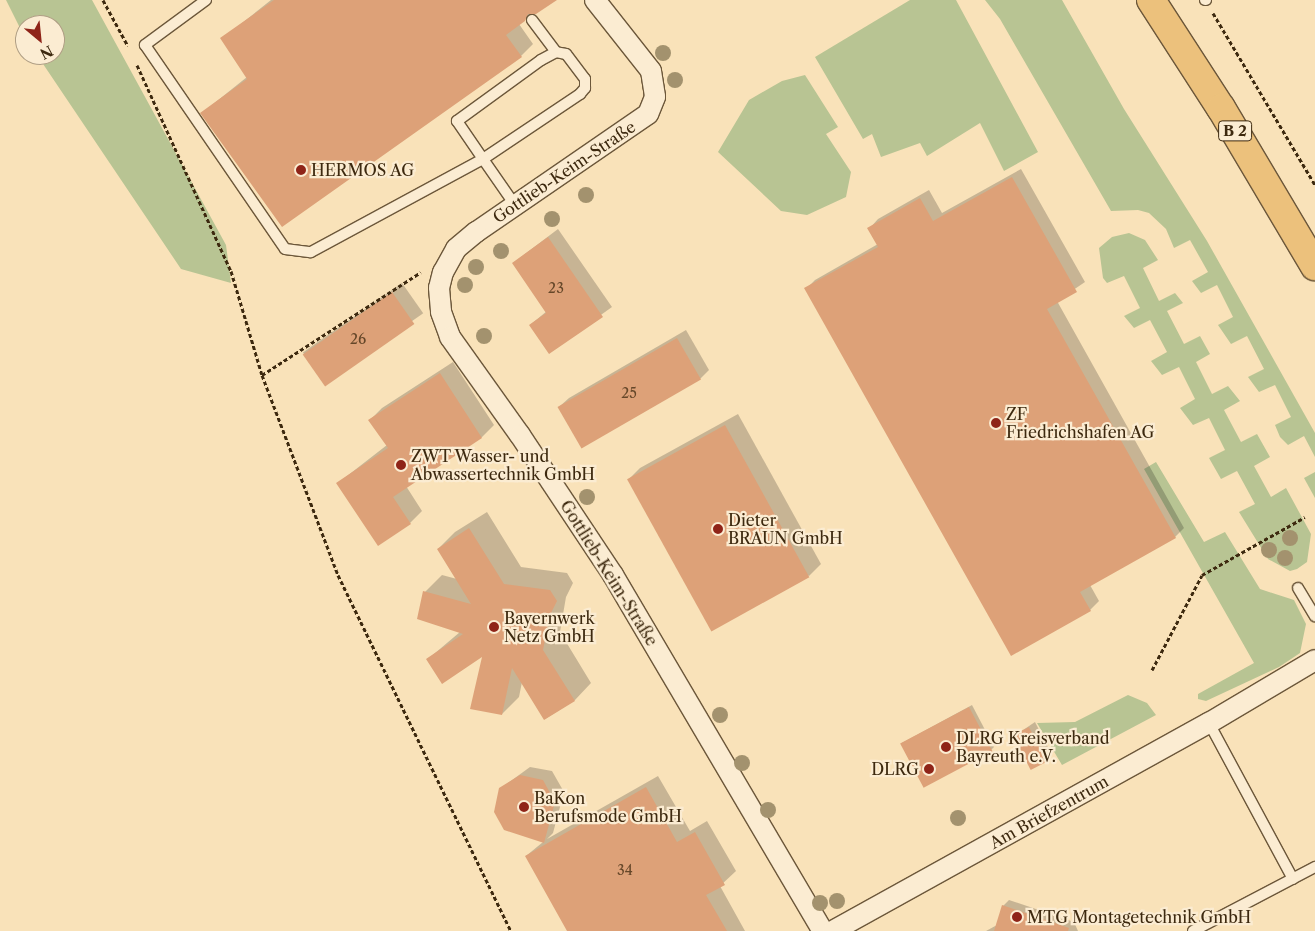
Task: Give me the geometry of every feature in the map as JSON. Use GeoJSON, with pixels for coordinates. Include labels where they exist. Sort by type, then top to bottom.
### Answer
{"type":"FeatureCollection","features":[{"type":"Feature","properties":{"kind":"main road","name":"B 2"},"geometry":{"type":"LineString","coordinates":[[1151,0],[1221,108],[1315,266]]}},
{"type":"Feature","properties":{"kind":"street","name":"Gottlieb-Keim-Straße"},"geometry":{"type":"LineString","coordinates":[[595,0],[651,71],[655,97],[648,114],[514,205],[456,250],[443,272],[439,288],[441,312],[450,337],[520,435],[613,575],[822,931]]}},
{"type":"Feature","properties":{"kind":"street","name":"Am Briefzentrum"},"geometry":{"type":"LineString","coordinates":[[833,931],[1209,723],[1315,660]]}},
{"type":"Feature","properties":{"kind":"lane"},"geometry":{"type":"LineString","coordinates":[[206,0],[145,45],[285,249],[311,252],[483,159],[580,94],[585,88],[585,79],[566,54],[556,52],[532,20]]}},
{"type":"Feature","properties":{"kind":"lane"},"geometry":{"type":"LineString","coordinates":[[514,205],[457,121],[556,52]]}},
{"type":"Feature","properties":{"kind":"lane"},"geometry":{"type":"LineString","coordinates":[[1298,588],[1315,616]]}},
{"type":"Feature","properties":{"kind":"lane"},"geometry":{"type":"LineString","coordinates":[[1209,723],[1293,879]]}},
{"type":"Feature","properties":{"kind":"lane"},"geometry":{"type":"LineString","coordinates":[[1193,931],[1315,867]]}},
{"type":"Feature","properties":{"kind":"path"},"geometry":{"type":"LineString","coordinates":[[102,0],[132,54]]}},
{"type":"Feature","properties":{"kind":"path"},"geometry":{"type":"LineString","coordinates":[[1206,0],[1315,185]]}},
{"type":"Feature","properties":{"kind":"path"},"geometry":{"type":"LineString","coordinates":[[136,63],[231,271],[262,375],[338,575],[511,931]]}},
{"type":"Feature","properties":{"kind":"path"},"geometry":{"type":"LineString","coordinates":[[262,375],[423,270]]}},
{"type":"Feature","properties":{"kind":"path"},"geometry":{"type":"LineString","coordinates":[[1152,670],[1202,575],[1305,517]]}},
{"type":"Feature","properties":{"kind":"green space"},"geometry":{"type":"Polygon","coordinates":[[[6,0],[92,0],[226,245],[231,283],[181,269],[44,65],[65,65],[65,15],[15,15],[15,18],[6,0]]]}},
{"type":"Feature","properties":{"kind":"green space"},"geometry":{"type":"Polygon","coordinates":[[[910,0],[956,0],[1038,152],[1004,171],[980,123],[927,156],[920,143],[881,157],[872,134],[863,139],[815,57],[910,0]]]}},
{"type":"Feature","properties":{"kind":"green space"},"geometry":{"type":"Polygon","coordinates":[[[985,0],[1062,0],[1124,109],[1207,241],[1315,433],[1315,457],[1304,436],[1288,445],[1280,437],[1275,425],[1291,417],[1275,385],[1259,392],[1248,377],[1264,369],[1247,336],[1231,344],[1218,325],[1233,317],[1217,285],[1201,293],[1192,281],[1208,272],[1190,240],[1174,248],[1166,229],[1149,213],[1138,210],[1111,211],[1000,19],[985,0]]]}},
{"type":"Feature","properties":{"kind":"green space"},"geometry":{"type":"Polygon","coordinates":[[[805,75],[838,127],[826,134],[851,172],[846,197],[807,215],[781,211],[718,152],[749,100],[782,81],[805,75]]]}},
{"type":"Feature","properties":{"kind":"green space"},"geometry":{"type":"Polygon","coordinates":[[[1129,233],[1145,240],[1158,260],[1143,268],[1159,301],[1175,293],[1183,303],[1167,311],[1184,344],[1200,336],[1210,354],[1196,362],[1212,394],[1228,386],[1240,401],[1224,410],[1241,442],[1257,434],[1270,457],[1254,466],[1271,497],[1286,488],[1311,534],[1307,562],[1297,569],[1290,571],[1268,559],[1239,512],[1255,504],[1237,471],[1221,479],[1209,458],[1225,450],[1209,418],[1193,425],[1180,408],[1195,399],[1179,367],[1162,375],[1151,361],[1167,352],[1150,320],[1134,328],[1124,316],[1140,308],[1124,276],[1107,283],[1103,278],[1099,248],[1112,237],[1129,233]]]}},
{"type":"Feature","properties":{"kind":"green space"},"geometry":{"type":"Polygon","coordinates":[[[1156,462],[1204,542],[1225,532],[1260,589],[1294,600],[1306,624],[1300,653],[1279,667],[1206,701],[1198,699],[1198,694],[1254,663],[1144,469],[1156,462]]]}},
{"type":"Feature","properties":{"kind":"green space"},"geometry":{"type":"Polygon","coordinates":[[[1315,472],[1315,498],[1304,478],[1315,472]]]}},
{"type":"Feature","properties":{"kind":"green space"},"geometry":{"type":"Polygon","coordinates":[[[1128,695],[1147,703],[1156,715],[1062,765],[1037,723],[1075,722],[1128,695]]]}},
{"type":"Feature","properties":{"kind":"building","name":"HERMOS AG"},"geometry":{"type":"Polygon","coordinates":[[[274,0],[557,0],[536,14],[528,14],[525,21],[506,35],[522,57],[282,227],[200,113],[247,79],[220,38],[274,0]]]}},
{"type":"Feature","properties":{"kind":"building","name":"ZF Friedrichshafen AG"},"geometry":{"type":"Polygon","coordinates":[[[1012,177],[1077,292],[1047,309],[1176,538],[1080,592],[1091,611],[1011,656],[804,288],[878,247],[867,228],[920,198],[933,221],[1012,177]]]}},
{"type":"Feature","properties":{"kind":"building"},"geometry":{"type":"Polygon","coordinates":[[[548,237],[603,317],[549,354],[529,325],[546,313],[512,263],[548,237]]]}},
{"type":"Feature","properties":{"kind":"building"},"geometry":{"type":"Polygon","coordinates":[[[392,292],[414,324],[325,386],[303,355],[392,292]]]}},
{"type":"Feature","properties":{"kind":"building"},"geometry":{"type":"Polygon","coordinates":[[[677,338],[701,380],[581,449],[557,407],[677,338]]]}},
{"type":"Feature","properties":{"kind":"building","name":"ZWT Wasser- und Abwassertechnik GmbH"},"geometry":{"type":"Polygon","coordinates":[[[440,373],[482,438],[393,497],[411,524],[378,546],[336,483],[388,448],[368,420],[440,373]]]}},
{"type":"Feature","properties":{"kind":"building","name":"Dieter BRAUN GmbH"},"geometry":{"type":"Polygon","coordinates":[[[725,425],[809,577],[711,631],[627,479],[725,425]]]}},
{"type":"Feature","properties":{"kind":"building","name":"Bayernwerk Netz GmbH"},"geometry":{"type":"Polygon","coordinates":[[[469,528],[504,584],[550,590],[557,601],[550,615],[543,650],[575,701],[544,720],[512,668],[502,715],[470,709],[482,657],[442,684],[426,659],[463,634],[417,619],[423,591],[471,604],[437,549],[469,528]]]}},
{"type":"Feature","properties":{"kind":"building","name":"DLRG Kreisverband Bayreuth e.V."},"geometry":{"type":"Polygon","coordinates":[[[969,707],[992,751],[924,788],[900,744],[969,707]]]}},
{"type":"Feature","properties":{"kind":"building"},"geometry":{"type":"Polygon","coordinates":[[[1029,727],[1047,762],[1031,770],[1013,735],[1029,727]]]}},
{"type":"Feature","properties":{"kind":"building","name":"BaKon Berufsmode GmbH"},"geometry":{"type":"Polygon","coordinates":[[[520,775],[543,780],[555,802],[544,843],[504,830],[494,812],[499,788],[520,775]]]}},
{"type":"Feature","properties":{"kind":"building"},"geometry":{"type":"Polygon","coordinates":[[[646,787],[677,842],[695,832],[725,885],[706,895],[727,931],[567,931],[525,856],[646,787]]]}},
{"type":"Feature","properties":{"kind":"building","name":"MTG Montagetechnik GmbH"},"geometry":{"type":"Polygon","coordinates":[[[1002,905],[1069,928],[1068,931],[994,931],[1002,905]]]}},
{"type":"Feature","properties":{"kind":"place","name":"HERMOS AG"},"geometry":{"type":"Point","coordinates":[301,170]}},
{"type":"Feature","properties":{"kind":"place","name":"ZF Friedrichshafen AG"},"geometry":{"type":"Point","coordinates":[996,423]}},
{"type":"Feature","properties":{"kind":"place","name":"ZWT Wasser- und Abwassertechnik GmbH"},"geometry":{"type":"Point","coordinates":[401,465]}},
{"type":"Feature","properties":{"kind":"place","name":"Dieter BRAUN GmbH"},"geometry":{"type":"Point","coordinates":[718,529]}},
{"type":"Feature","properties":{"kind":"place","name":"Bayernwerk Netz GmbH"},"geometry":{"type":"Point","coordinates":[494,627]}},
{"type":"Feature","properties":{"kind":"place","name":"DLRG Kreisverband Bayreuth e.V."},"geometry":{"type":"Point","coordinates":[946,747]}},
{"type":"Feature","properties":{"kind":"place","name":"DLRG"},"geometry":{"type":"Point","coordinates":[929,769]}},
{"type":"Feature","properties":{"kind":"place","name":"BaKon Berufsmode GmbH"},"geometry":{"type":"Point","coordinates":[524,807]}},
{"type":"Feature","properties":{"kind":"place","name":"MTG Montagetechnik GmbH"},"geometry":{"type":"Point","coordinates":[1017,917]}}]}
